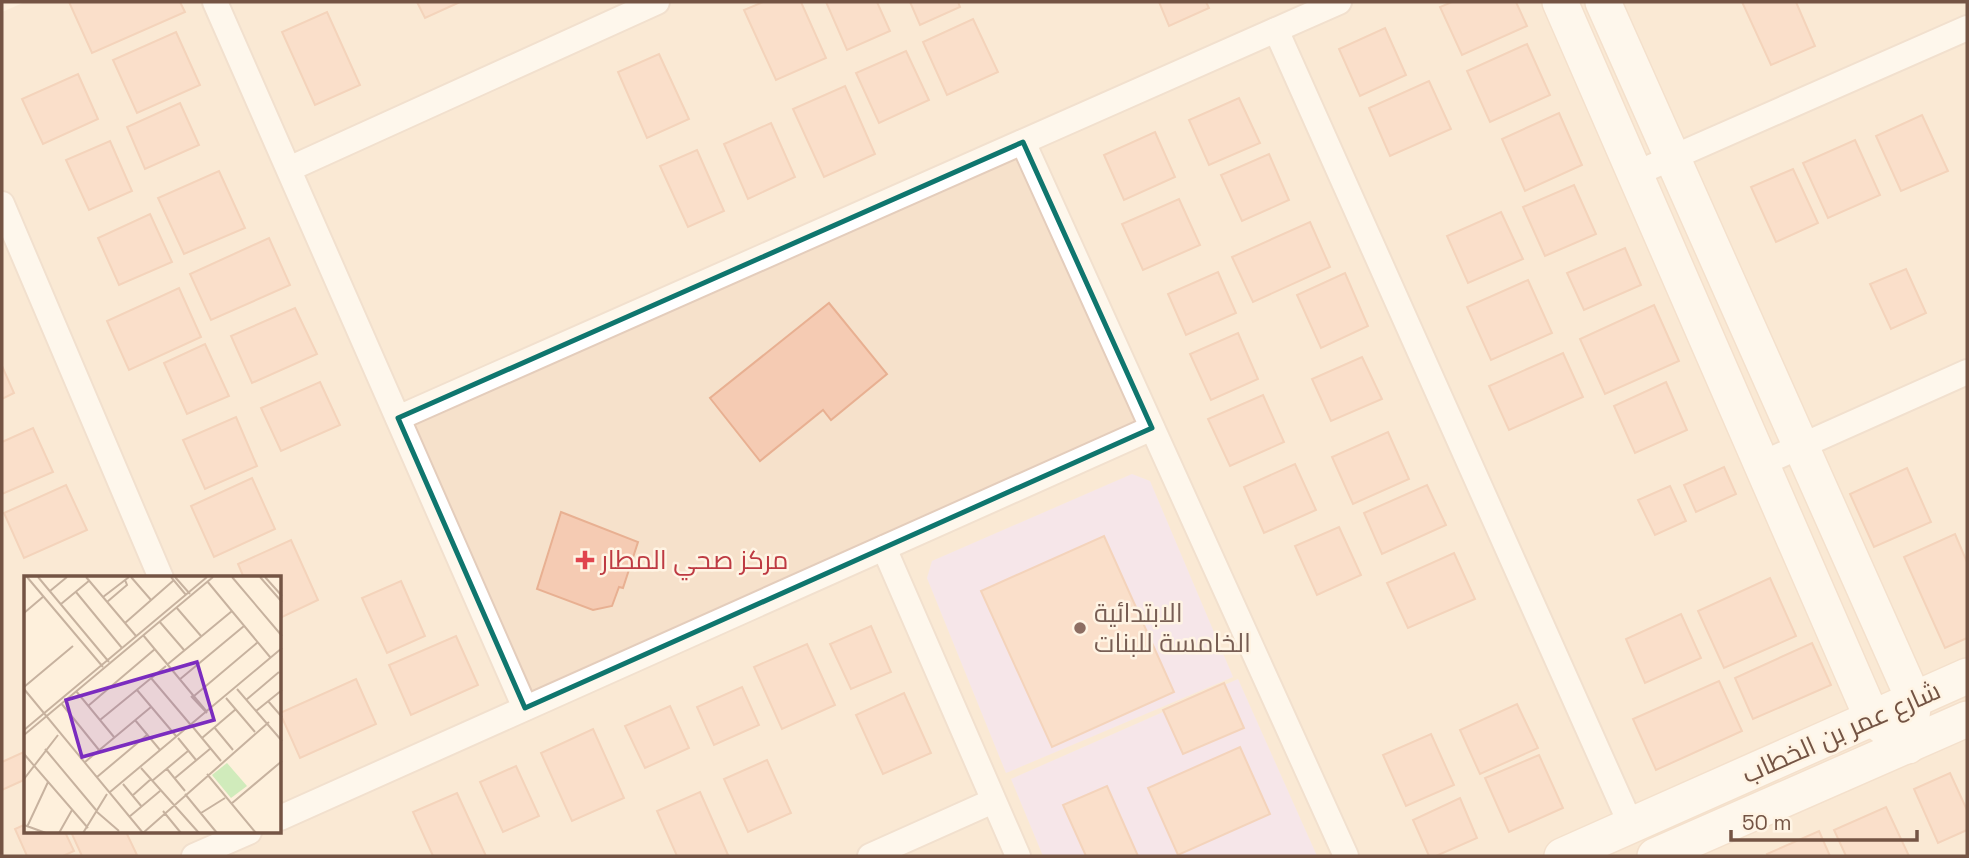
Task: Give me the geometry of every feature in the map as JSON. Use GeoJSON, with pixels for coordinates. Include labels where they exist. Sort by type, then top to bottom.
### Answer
{"type":"FeatureCollection","features":[{"type":"Feature","properties":{"kind":"street"},"geometry":{"type":"LineString","coordinates":[[215,2],[525,708]]}},
{"type":"Feature","properties":{"kind":"street"},"geometry":{"type":"LineString","coordinates":[[289,169],[657,2]]}},
{"type":"Feature","properties":{"kind":"street"},"geometry":{"type":"LineString","coordinates":[[398,418],[1339,2]]}},
{"type":"Feature","properties":{"kind":"street"},"geometry":{"type":"LineString","coordinates":[[1560,2],[1871,718],[1909,746]]}},
{"type":"Feature","properties":{"kind":"street"},"geometry":{"type":"LineString","coordinates":[[1603,2],[1914,700],[1909,746]]}},
{"type":"Feature","properties":{"kind":"street"},"geometry":{"type":"LineString","coordinates":[[1635,174],[1967,28]]}},
{"type":"Feature","properties":{"kind":"street"},"geometry":{"type":"LineString","coordinates":[[1276,30],[1631,825]]}},
{"type":"Feature","properties":{"kind":"street"},"geometry":{"type":"LineString","coordinates":[[1023,142],[1346,856]]}},
{"type":"Feature","properties":{"kind":"street"},"geometry":{"type":"LineString","coordinates":[[2,204],[161,576]]}},
{"type":"Feature","properties":{"kind":"street"},"geometry":{"type":"LineString","coordinates":[[1761,464],[1967,372]]}},
{"type":"Feature","properties":{"kind":"street"},"geometry":{"type":"LineString","coordinates":[[282,817],[1152,428]]}},
{"type":"Feature","properties":{"kind":"street"},"geometry":{"type":"LineString","coordinates":[[884,548],[1017,856]]}},
{"type":"Feature","properties":{"kind":"street","name":"شارع عمر بن الخطاب"},"geometry":{"type":"LineString","coordinates":[[1562,856],[1967,676]]}},
{"type":"Feature","properties":{"kind":"street","name":"شارع عمر بن الخطاب"},"geometry":{"type":"LineString","coordinates":[[1655,856],[1967,719]]}},
{"type":"Feature","properties":{"kind":"street"},"geometry":{"type":"LineString","coordinates":[[870,856],[993,801]]}},
{"type":"Feature","properties":{"kind":"street"},"geometry":{"type":"LineString","coordinates":[[194,856],[244,834]]}},
{"type":"Feature","properties":{"kind":"highlighted area"},"geometry":{"type":"Polygon","coordinates":[[[1023,142],[1152,428],[525,708],[398,418],[1023,142]]]}},
{"type":"Feature","properties":{"kind":"shaded area"},"geometry":{"type":"Polygon","coordinates":[[[25,2],[1967,2],[1967,856],[2,856],[2,12],[25,2]]]}},
{"type":"Feature","properties":{"kind":"shaded area","name":"الابتدائية الخامسة للبنات"},"geometry":{"type":"Polygon","coordinates":[[[1132,474],[1150,481],[1233,677],[1006,773],[927,578],[932,561],[1132,474]]]}},
{"type":"Feature","properties":{"kind":"shaded area"},"geometry":{"type":"Polygon","coordinates":[[[1238,679],[1317,856],[1043,856],[1011,779],[1238,679]]]}},
{"type":"Feature","properties":{"kind":"building"},"geometry":{"type":"Polygon","coordinates":[[[69,2],[180,2],[185,12],[92,53],[69,2]]]}},
{"type":"Feature","properties":{"kind":"building"},"geometry":{"type":"Polygon","coordinates":[[[417,2],[460,2],[425,18],[417,2]]]}},
{"type":"Feature","properties":{"kind":"building"},"geometry":{"type":"Polygon","coordinates":[[[763,2],[801,2],[826,58],[776,80],[744,10],[763,2]]]}},
{"type":"Feature","properties":{"kind":"building"},"geometry":{"type":"Polygon","coordinates":[[[826,2],[877,2],[890,31],[847,50],[826,2]]]}},
{"type":"Feature","properties":{"kind":"building"},"geometry":{"type":"Polygon","coordinates":[[[910,2],[958,2],[960,7],[920,25],[910,2]]]}},
{"type":"Feature","properties":{"kind":"building"},"geometry":{"type":"Polygon","coordinates":[[[1159,2],[1206,2],[1209,8],[1169,26],[1159,2]]]}},
{"type":"Feature","properties":{"kind":"building"},"geometry":{"type":"Polygon","coordinates":[[[1452,2],[1516,2],[1527,26],[1462,55],[1440,7],[1452,2]]]}},
{"type":"Feature","properties":{"kind":"building"},"geometry":{"type":"Polygon","coordinates":[[[1742,2],[1796,2],[1815,46],[1771,65],[1742,2]]]}},
{"type":"Feature","properties":{"kind":"building"},"geometry":{"type":"Polygon","coordinates":[[[327,12],[360,85],[315,105],[282,32],[327,12]]]}},
{"type":"Feature","properties":{"kind":"building"},"geometry":{"type":"Polygon","coordinates":[[[973,19],[998,72],[947,95],[923,42],[973,19]]]}},
{"type":"Feature","properties":{"kind":"building"},"geometry":{"type":"Polygon","coordinates":[[[1385,28],[1406,75],[1360,96],[1339,49],[1385,28]]]}},
{"type":"Feature","properties":{"kind":"building"},"geometry":{"type":"Polygon","coordinates":[[[176,32],[200,85],[137,113],[113,60],[176,32]]]}},
{"type":"Feature","properties":{"kind":"building"},"geometry":{"type":"Polygon","coordinates":[[[1527,44],[1550,95],[1490,122],[1467,71],[1527,44]]]}},
{"type":"Feature","properties":{"kind":"building"},"geometry":{"type":"Polygon","coordinates":[[[906,51],[929,100],[879,123],[856,73],[906,51]]]}},
{"type":"Feature","properties":{"kind":"building"},"geometry":{"type":"Polygon","coordinates":[[[659,54],[689,119],[647,138],[618,72],[659,54]]]}},
{"type":"Feature","properties":{"kind":"building"},"geometry":{"type":"Polygon","coordinates":[[[78,74],[98,119],[43,144],[22,99],[78,74]]]}},
{"type":"Feature","properties":{"kind":"building"},"geometry":{"type":"Polygon","coordinates":[[[1429,81],[1451,129],[1390,156],[1369,108],[1429,81]]]}},
{"type":"Feature","properties":{"kind":"building"},"geometry":{"type":"Polygon","coordinates":[[[845,86],[875,154],[824,177],[793,109],[845,86]]]}},
{"type":"Feature","properties":{"kind":"building"},"geometry":{"type":"Polygon","coordinates":[[[1239,98],[1260,143],[1209,165],[1189,120],[1239,98]]]}},
{"type":"Feature","properties":{"kind":"building"},"geometry":{"type":"Polygon","coordinates":[[[180,103],[199,145],[145,169],[127,127],[180,103]]]}},
{"type":"Feature","properties":{"kind":"building"},"geometry":{"type":"Polygon","coordinates":[[[1559,113],[1582,165],[1525,191],[1502,139],[1559,113]]]}},
{"type":"Feature","properties":{"kind":"building"},"geometry":{"type":"Polygon","coordinates":[[[1922,115],[1948,171],[1901,191],[1876,136],[1922,115]]]}},
{"type":"Feature","properties":{"kind":"building"},"geometry":{"type":"Polygon","coordinates":[[[771,123],[795,177],[748,199],[724,144],[771,123]]]}},
{"type":"Feature","properties":{"kind":"building"},"geometry":{"type":"Polygon","coordinates":[[[1155,132],[1175,177],[1124,200],[1104,155],[1155,132]]]}},
{"type":"Feature","properties":{"kind":"building"},"geometry":{"type":"Polygon","coordinates":[[[1855,140],[1880,195],[1828,218],[1803,163],[1855,140]]]}},
{"type":"Feature","properties":{"kind":"building"},"geometry":{"type":"Polygon","coordinates":[[[110,141],[132,191],[89,210],[66,160],[110,141]]]}},
{"type":"Feature","properties":{"kind":"building"},"geometry":{"type":"Polygon","coordinates":[[[697,150],[724,211],[688,227],[660,166],[697,150]]]}},
{"type":"Feature","properties":{"kind":"building"},"geometry":{"type":"Polygon","coordinates":[[[1269,154],[1289,200],[1242,221],[1221,175],[1269,154]]]}},
{"type":"Feature","properties":{"kind":"building"},"geometry":{"type":"Polygon","coordinates":[[[1793,169],[1818,223],[1776,242],[1751,187],[1793,169]]]}},
{"type":"Feature","properties":{"kind":"building"},"geometry":{"type":"Polygon","coordinates":[[[219,171],[245,228],[184,254],[158,198],[219,171]]]}},
{"type":"Feature","properties":{"kind":"building"},"geometry":{"type":"Polygon","coordinates":[[[1574,185],[1596,234],[1545,256],[1523,207],[1574,185]]]}},
{"type":"Feature","properties":{"kind":"building"},"geometry":{"type":"Polygon","coordinates":[[[1179,199],[1200,245],[1143,270],[1122,224],[1179,199]]]}},
{"type":"Feature","properties":{"kind":"building"},"geometry":{"type":"Polygon","coordinates":[[[1501,212],[1523,259],[1468,283],[1447,236],[1501,212]]]}},
{"type":"Feature","properties":{"kind":"building"},"geometry":{"type":"Polygon","coordinates":[[[150,214],[172,262],[119,285],[98,238],[150,214]]]}},
{"type":"Feature","properties":{"kind":"building"},"geometry":{"type":"Polygon","coordinates":[[[1310,222],[1330,267],[1253,302],[1232,257],[1310,222]]]}},
{"type":"Feature","properties":{"kind":"building"},"geometry":{"type":"Polygon","coordinates":[[[269,238],[290,285],[211,320],[190,274],[269,238]]]}},
{"type":"Feature","properties":{"kind":"building"},"geometry":{"type":"Polygon","coordinates":[[[1625,248],[1641,285],[1584,310],[1567,273],[1625,248]]]}},
{"type":"Feature","properties":{"kind":"building"},"geometry":{"type":"Polygon","coordinates":[[[1906,269],[1926,313],[1891,329],[1870,284],[1906,269]]]}},
{"type":"Feature","properties":{"kind":"building"},"geometry":{"type":"Polygon","coordinates":[[[1218,272],[1236,313],[1186,335],[1168,294],[1218,272]]]}},
{"type":"Feature","properties":{"kind":"building"},"geometry":{"type":"Polygon","coordinates":[[[1345,273],[1368,326],[1321,348],[1297,295],[1345,273]]]}},
{"type":"Feature","properties":{"kind":"building"},"geometry":{"type":"Polygon","coordinates":[[[1528,280],[1552,333],[1491,360],[1467,307],[1528,280]]]}},
{"type":"Feature","properties":{"kind":"building"},"geometry":{"type":"Polygon","coordinates":[[[179,288],[201,337],[129,370],[107,321],[179,288]]]}},
{"type":"Feature","properties":{"kind":"building"},"geometry":{"type":"Polygon","coordinates":[[[829,303],[887,374],[831,420],[823,410],[760,461],[710,398],[829,303]]]}},
{"type":"Feature","properties":{"kind":"building"},"geometry":{"type":"Polygon","coordinates":[[[1654,305],[1679,361],[1605,394],[1580,339],[1654,305]]]}},
{"type":"Feature","properties":{"kind":"building"},"geometry":{"type":"Polygon","coordinates":[[[295,308],[317,354],[252,383],[231,336],[295,308]]]}},
{"type":"Feature","properties":{"kind":"building"},"geometry":{"type":"Polygon","coordinates":[[[1238,333],[1258,379],[1211,400],[1190,354],[1238,333]]]}},
{"type":"Feature","properties":{"kind":"building"},"geometry":{"type":"Polygon","coordinates":[[[205,344],[229,396],[187,414],[164,363],[205,344]]]}},
{"type":"Feature","properties":{"kind":"building"},"geometry":{"type":"Polygon","coordinates":[[[1563,353],[1583,397],[1509,430],[1489,386],[1563,353]]]}},
{"type":"Feature","properties":{"kind":"building"},"geometry":{"type":"Polygon","coordinates":[[[1362,357],[1382,399],[1331,421],[1312,379],[1362,357]]]}},
{"type":"Feature","properties":{"kind":"building"},"geometry":{"type":"Polygon","coordinates":[[[2,366],[14,393],[2,399],[2,366]]]}},
{"type":"Feature","properties":{"kind":"building"},"geometry":{"type":"Polygon","coordinates":[[[320,382],[340,425],[281,451],[261,408],[320,382]]]}},
{"type":"Feature","properties":{"kind":"building"},"geometry":{"type":"Polygon","coordinates":[[[1666,382],[1687,430],[1635,453],[1614,406],[1666,382]]]}},
{"type":"Feature","properties":{"kind":"building"},"geometry":{"type":"Polygon","coordinates":[[[1263,395],[1284,442],[1230,466],[1208,419],[1263,395]]]}},
{"type":"Feature","properties":{"kind":"building"},"geometry":{"type":"Polygon","coordinates":[[[236,417],[257,466],[205,489],[183,440],[236,417]]]}},
{"type":"Feature","properties":{"kind":"building"},"geometry":{"type":"Polygon","coordinates":[[[33,428],[53,472],[2,494],[2,442],[33,428]]]}},
{"type":"Feature","properties":{"kind":"building"},"geometry":{"type":"Polygon","coordinates":[[[1388,432],[1409,479],[1353,504],[1332,457],[1388,432]]]}},
{"type":"Feature","properties":{"kind":"building"},"geometry":{"type":"Polygon","coordinates":[[[1295,464],[1316,510],[1264,533],[1244,487],[1295,464]]]}},
{"type":"Feature","properties":{"kind":"building"},"geometry":{"type":"Polygon","coordinates":[[[1724,467],[1736,494],[1696,512],[1684,485],[1724,467]]]}},
{"type":"Feature","properties":{"kind":"building"},"geometry":{"type":"Polygon","coordinates":[[[1907,468],[1931,522],[1874,547],[1850,494],[1907,468]]]}},
{"type":"Feature","properties":{"kind":"building"},"geometry":{"type":"Polygon","coordinates":[[[252,478],[275,529],[214,557],[191,506],[252,478]]]}},
{"type":"Feature","properties":{"kind":"building"},"geometry":{"type":"Polygon","coordinates":[[[66,485],[87,530],[24,558],[4,513],[66,485]]]}},
{"type":"Feature","properties":{"kind":"building"},"geometry":{"type":"Polygon","coordinates":[[[1427,485],[1446,525],[1382,554],[1364,513],[1427,485]]]}},
{"type":"Feature","properties":{"kind":"building"},"geometry":{"type":"Polygon","coordinates":[[[1670,486],[1686,521],[1655,535],[1638,500],[1670,486]]]}},
{"type":"Feature","properties":{"kind":"building"},"geometry":{"type":"Polygon","coordinates":[[[561,512],[638,542],[623,588],[619,587],[612,606],[593,610],[537,589],[561,512]]]}},
{"type":"Feature","properties":{"kind":"building"},"geometry":{"type":"Polygon","coordinates":[[[1339,527],[1361,575],[1317,595],[1295,546],[1339,527]]]}},
{"type":"Feature","properties":{"kind":"building"},"geometry":{"type":"Polygon","coordinates":[[[1955,534],[1967,562],[1967,638],[1945,648],[1904,557],[1955,534]]]}},
{"type":"Feature","properties":{"kind":"building"},"geometry":{"type":"Polygon","coordinates":[[[1104,536],[1174,692],[1052,747],[981,591],[1104,536]]]}},
{"type":"Feature","properties":{"kind":"building"},"geometry":{"type":"Polygon","coordinates":[[[291,540],[318,600],[282,617],[282,576],[243,576],[238,564],[291,540]]]}},
{"type":"Feature","properties":{"kind":"building"},"geometry":{"type":"Polygon","coordinates":[[[1454,553],[1475,599],[1408,628],[1387,583],[1454,553]]]}},
{"type":"Feature","properties":{"kind":"building"},"geometry":{"type":"Polygon","coordinates":[[[1770,578],[1796,636],[1724,668],[1698,611],[1770,578]]]}},
{"type":"Feature","properties":{"kind":"building"},"geometry":{"type":"Polygon","coordinates":[[[401,581],[425,636],[387,653],[362,598],[401,581]]]}},
{"type":"Feature","properties":{"kind":"building"},"geometry":{"type":"Polygon","coordinates":[[[1681,614],[1701,658],[1645,683],[1626,639],[1681,614]]]}},
{"type":"Feature","properties":{"kind":"building"},"geometry":{"type":"Polygon","coordinates":[[[871,626],[891,672],[851,689],[830,644],[871,626]]]}},
{"type":"Feature","properties":{"kind":"building"},"geometry":{"type":"Polygon","coordinates":[[[456,636],[478,685],[411,715],[389,665],[456,636]]]}},
{"type":"Feature","properties":{"kind":"building"},"geometry":{"type":"Polygon","coordinates":[[[1812,643],[1831,685],[1753,719],[1735,678],[1812,643]]]}},
{"type":"Feature","properties":{"kind":"building"},"geometry":{"type":"Polygon","coordinates":[[[807,644],[835,705],[782,729],[754,667],[807,644]]]}},
{"type":"Feature","properties":{"kind":"building"},"geometry":{"type":"Polygon","coordinates":[[[356,679],[376,724],[300,758],[282,712],[356,679]]]}},
{"type":"Feature","properties":{"kind":"building"},"geometry":{"type":"Polygon","coordinates":[[[1719,681],[1742,731],[1656,770],[1633,719],[1719,681]]]}},
{"type":"Feature","properties":{"kind":"building"},"geometry":{"type":"Polygon","coordinates":[[[1224,683],[1244,728],[1183,754],[1163,710],[1224,683]]]}},
{"type":"Feature","properties":{"kind":"building"},"geometry":{"type":"Polygon","coordinates":[[[742,687],[759,725],[714,745],[697,707],[742,687]]]}},
{"type":"Feature","properties":{"kind":"building"},"geometry":{"type":"Polygon","coordinates":[[[904,693],[931,753],[883,774],[856,715],[904,693]]]}},
{"type":"Feature","properties":{"kind":"building"},"geometry":{"type":"Polygon","coordinates":[[[1517,704],[1538,748],[1480,774],[1460,730],[1517,704]]]}},
{"type":"Feature","properties":{"kind":"building"},"geometry":{"type":"Polygon","coordinates":[[[670,706],[689,748],[645,768],[625,726],[670,706]]]}},
{"type":"Feature","properties":{"kind":"building"},"geometry":{"type":"Polygon","coordinates":[[[593,729],[624,798],[572,821],[541,753],[593,729]]]}},
{"type":"Feature","properties":{"kind":"building"},"geometry":{"type":"Polygon","coordinates":[[[1431,734],[1454,785],[1406,806],[1383,755],[1431,734]]]}},
{"type":"Feature","properties":{"kind":"building"},"geometry":{"type":"Polygon","coordinates":[[[1240,747],[1270,814],[1178,855],[1148,788],[1240,747]]]}},
{"type":"Feature","properties":{"kind":"building"},"geometry":{"type":"Polygon","coordinates":[[[24,752],[24,780],[2,790],[2,762],[24,752]]]}},
{"type":"Feature","properties":{"kind":"building"},"geometry":{"type":"Polygon","coordinates":[[[1539,755],[1563,808],[1509,832],[1485,778],[1539,755]]]}},
{"type":"Feature","properties":{"kind":"building"},"geometry":{"type":"Polygon","coordinates":[[[767,760],[791,813],[748,832],[724,779],[767,760]]]}},
{"type":"Feature","properties":{"kind":"building"},"geometry":{"type":"Polygon","coordinates":[[[516,766],[539,816],[503,832],[480,782],[516,766]]]}},
{"type":"Feature","properties":{"kind":"building"},"geometry":{"type":"Polygon","coordinates":[[[1950,773],[1967,810],[1967,830],[1938,843],[1914,789],[1950,773]]]}},
{"type":"Feature","properties":{"kind":"building"},"geometry":{"type":"Polygon","coordinates":[[[1107,786],[1138,856],[1086,856],[1063,805],[1107,786]]]}},
{"type":"Feature","properties":{"kind":"building"},"geometry":{"type":"Polygon","coordinates":[[[700,792],[728,855],[677,856],[657,811],[700,792]]]}},
{"type":"Feature","properties":{"kind":"building"},"geometry":{"type":"Polygon","coordinates":[[[457,793],[486,856],[433,856],[413,812],[457,793]]]}},
{"type":"Feature","properties":{"kind":"building"},"geometry":{"type":"Polygon","coordinates":[[[1460,798],[1477,838],[1436,856],[1429,856],[1413,820],[1460,798]]]}},
{"type":"Feature","properties":{"kind":"building"},"geometry":{"type":"Polygon","coordinates":[[[1886,807],[1909,856],[1846,856],[1834,830],[1886,807]]]}},
{"type":"Feature","properties":{"kind":"building"},"geometry":{"type":"Polygon","coordinates":[[[24,825],[24,834],[66,834],[74,851],[63,856],[27,856],[15,829],[24,825]]]}},
{"type":"Feature","properties":{"kind":"building"},"geometry":{"type":"Polygon","coordinates":[[[1819,831],[1830,856],[1767,854],[1819,831]]]}},
{"type":"Feature","properties":{"kind":"building"},"geometry":{"type":"Polygon","coordinates":[[[72,834],[127,834],[137,855],[82,856],[72,834]]]}},
{"type":"Feature","properties":{"kind":"place","name":"مركز صحي المطار"},"geometry":{"type":"Point","coordinates":[585,560]}},
{"type":"Feature","properties":{"kind":"place","name":"الابتدائية الخامسة للبنات"},"geometry":{"type":"Point","coordinates":[1080,628]}}]}
